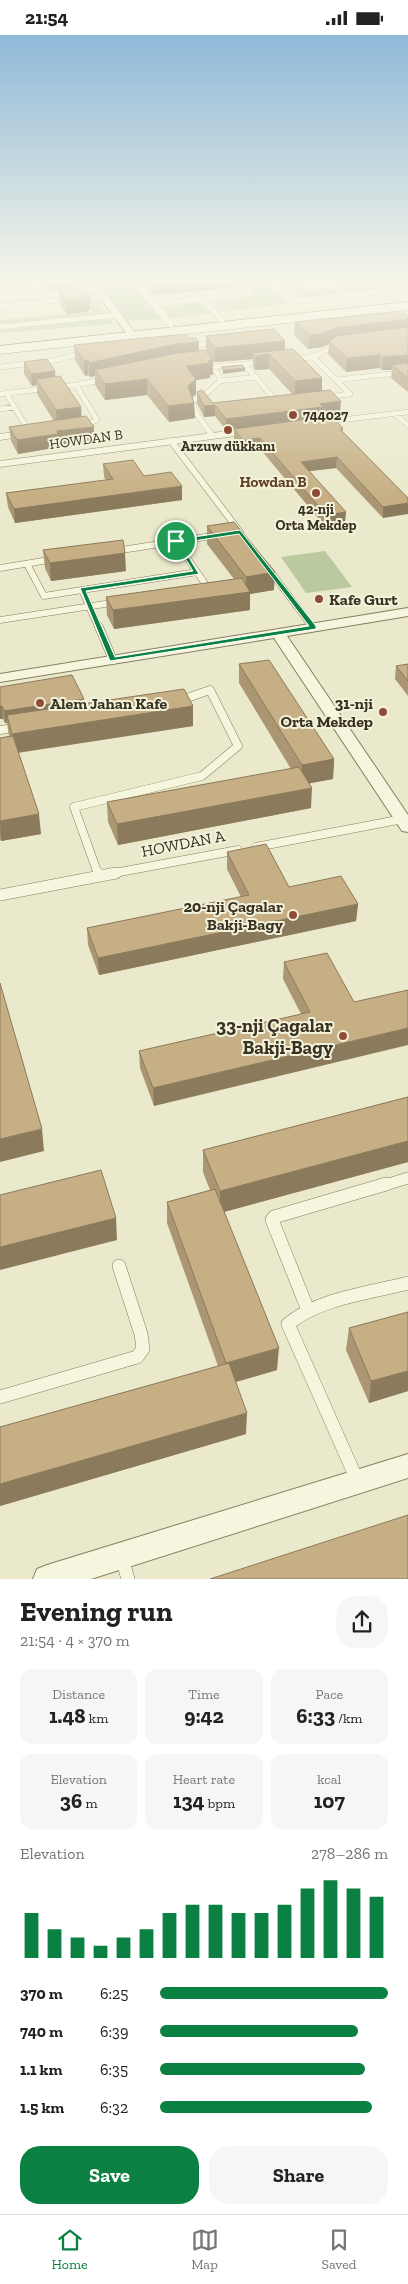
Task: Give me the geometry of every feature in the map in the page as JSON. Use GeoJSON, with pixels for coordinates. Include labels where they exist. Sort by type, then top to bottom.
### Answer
{"type":"FeatureCollection","features":[{"type":"Feature","properties":{"kind":"street"},"geometry":{"type":"LineString","coordinates":[[0,678],[408,613]]}},
{"type":"Feature","properties":{"kind":"street","name":"HOWDAN A"},"geometry":{"type":"LineString","coordinates":[[278,633],[405,823]]}},
{"type":"Feature","properties":{"kind":"street"},"geometry":{"type":"LineString","coordinates":[[47,1579],[125,1567],[358,1482],[408,1466]]}},
{"type":"Feature","properties":{"kind":"lane"},"geometry":{"type":"LineString","coordinates":[[0,367],[52,361],[86,352]]}},
{"type":"Feature","properties":{"kind":"lane"},"geometry":{"type":"LineString","coordinates":[[201,352],[213,367],[220,381]]}},
{"type":"Feature","properties":{"kind":"lane"},"geometry":{"type":"LineString","coordinates":[[284,360],[313,357],[322,352]]}},
{"type":"Feature","properties":{"kind":"lane"},"geometry":{"type":"LineString","coordinates":[[313,357],[350,394],[323,397]]}},
{"type":"Feature","properties":{"kind":"lane"},"geometry":{"type":"LineString","coordinates":[[200,360],[207,360]]}},
{"type":"Feature","properties":{"kind":"lane"},"geometry":{"type":"LineString","coordinates":[[213,367],[274,361]]}},
{"type":"Feature","properties":{"kind":"lane"},"geometry":{"type":"LineString","coordinates":[[244,364],[278,403],[287,402]]}},
{"type":"Feature","properties":{"kind":"lane"},"geometry":{"type":"LineString","coordinates":[[336,380],[408,372]]}},
{"type":"Feature","properties":{"kind":"lane"},"geometry":{"type":"LineString","coordinates":[[3,393],[76,385],[113,377]]}},
{"type":"Feature","properties":{"kind":"lane"},"geometry":{"type":"LineString","coordinates":[[212,436],[196,413],[192,401],[207,393],[220,381],[256,377]]}},
{"type":"Feature","properties":{"kind":"lane"},"geometry":{"type":"LineString","coordinates":[[73,428],[82,427],[97,420],[76,385]]}},
{"type":"Feature","properties":{"kind":"lane"},"geometry":{"type":"LineString","coordinates":[[3,393],[15,407],[30,433]]}},
{"type":"Feature","properties":{"kind":"lane"},"geometry":{"type":"LineString","coordinates":[[0,409],[15,407]]}},
{"type":"Feature","properties":{"kind":"lane"},"geometry":{"type":"LineString","coordinates":[[318,423],[408,412]]}},
{"type":"Feature","properties":{"kind":"lane"},"geometry":{"type":"LineString","coordinates":[[395,414],[408,425]]}},
{"type":"Feature","properties":{"kind":"lane","name":"HOWDAN B"},"geometry":{"type":"LineString","coordinates":[[0,457],[2,463],[251,431]]}},
{"type":"Feature","properties":{"kind":"lane"},"geometry":{"type":"LineString","coordinates":[[0,437],[39,432]]}},
{"type":"Feature","properties":{"kind":"lane"},"geometry":{"type":"LineString","coordinates":[[171,441],[246,539]]}},
{"type":"Feature","properties":{"kind":"lane"},"geometry":{"type":"LineString","coordinates":[[231,533],[240,532]]}},
{"type":"Feature","properties":{"kind":"lane"},"geometry":{"type":"LineString","coordinates":[[111,551],[222,535]]}},
{"type":"Feature","properties":{"kind":"lane"},"geometry":{"type":"LineString","coordinates":[[176,541],[208,588],[198,589]]}},
{"type":"Feature","properties":{"kind":"lane"},"geometry":{"type":"LineString","coordinates":[[0,567],[64,558]]}},
{"type":"Feature","properties":{"kind":"lane"},"geometry":{"type":"LineString","coordinates":[[263,561],[313,628]]}},
{"type":"Feature","properties":{"kind":"lane"},"geometry":{"type":"LineString","coordinates":[[27,563],[44,596],[197,572]]}},
{"type":"Feature","properties":{"kind":"lane"},"geometry":{"type":"LineString","coordinates":[[82,590],[113,660]]}},
{"type":"Feature","properties":{"kind":"lane"},"geometry":{"type":"LineString","coordinates":[[0,620],[129,600]]}},
{"type":"Feature","properties":{"kind":"lane"},"geometry":{"type":"LineString","coordinates":[[99,876],[74,807],[202,776],[238,746],[210,690],[165,705]]}},
{"type":"Feature","properties":{"kind":"lane"},"geometry":{"type":"LineString","coordinates":[[0,730],[29,726]]}},
{"type":"Feature","properties":{"kind":"lane","name":"HOWDAN A"},"geometry":{"type":"LineString","coordinates":[[0,895],[405,823]]}},
{"type":"Feature","properties":{"kind":"lane"},"geometry":{"type":"LineString","coordinates":[[308,1310],[274,1227],[272,1221],[274,1217],[408,1179]]}},
{"type":"Feature","properties":{"kind":"lane"},"geometry":{"type":"LineString","coordinates":[[0,1397],[137,1357],[143,1349],[141,1334],[119,1266]]}},
{"type":"Feature","properties":{"kind":"lane"},"geometry":{"type":"LineString","coordinates":[[358,1482],[288,1324],[292,1318],[308,1310],[408,1283]]}},
{"type":"Feature","properties":{"kind":"green space"},"geometry":{"type":"Polygon","coordinates":[[[325,551],[352,587],[306,593],[281,557],[325,551]]]}},
{"type":"Feature","properties":{"kind":"building"},"geometry":{"type":"Polygon","coordinates":[[[78,352],[139,352],[89,363],[88,360],[84,361],[78,352]]]}},
{"type":"Feature","properties":{"kind":"building"},"geometry":{"type":"Polygon","coordinates":[[[207,352],[213,360],[208,361],[210,363],[186,366],[196,379],[188,386],[194,403],[168,406],[147,379],[105,384],[95,370],[178,353],[207,352]]]}},
{"type":"Feature","properties":{"kind":"building"},"geometry":{"type":"Polygon","coordinates":[[[296,352],[322,378],[295,381],[269,354],[256,356],[253,353],[296,352]]]}},
{"type":"Feature","properties":{"kind":"building"},"geometry":{"type":"Polygon","coordinates":[[[341,352],[408,352],[408,355],[347,358],[341,352]]]}},
{"type":"Feature","properties":{"kind":"building"},"geometry":{"type":"Polygon","coordinates":[[[47,359],[55,371],[31,374],[24,362],[47,359]]]}},
{"type":"Feature","properties":{"kind":"building"},"geometry":{"type":"Polygon","coordinates":[[[408,363],[408,378],[392,365],[408,363]]]}},
{"type":"Feature","properties":{"kind":"building"},"geometry":{"type":"Polygon","coordinates":[[[242,365],[245,368],[223,370],[221,367],[242,365]]]}},
{"type":"Feature","properties":{"kind":"building"},"geometry":{"type":"Polygon","coordinates":[[[60,376],[81,407],[56,410],[36,379],[60,376]]]}},
{"type":"Feature","properties":{"kind":"building"},"geometry":{"type":"Polygon","coordinates":[[[202,390],[213,403],[330,390],[341,401],[320,404],[323,407],[226,419],[215,405],[204,406],[197,392],[202,390]]]}},
{"type":"Feature","properties":{"kind":"building"},"geometry":{"type":"Polygon","coordinates":[[[86,416],[94,427],[57,431],[58,434],[17,440],[9,427],[86,416]]]}},
{"type":"Feature","properties":{"kind":"building"},"geometry":{"type":"Polygon","coordinates":[[[331,416],[343,428],[340,429],[408,498],[408,503],[383,507],[337,457],[301,462],[346,512],[326,515],[260,438],[243,440],[234,429],[331,416]]]}},
{"type":"Feature","properties":{"kind":"building"},"geometry":{"type":"Polygon","coordinates":[[[133,460],[144,476],[171,472],[182,486],[14,509],[6,493],[113,479],[103,464],[133,460]]]}},
{"type":"Feature","properties":{"kind":"building"},"geometry":{"type":"Polygon","coordinates":[[[234,522],[275,572],[246,577],[207,526],[234,522]]]}},
{"type":"Feature","properties":{"kind":"building"},"geometry":{"type":"Polygon","coordinates":[[[123,540],[125,553],[50,563],[43,550],[123,540]]]}},
{"type":"Feature","properties":{"kind":"building"},"geometry":{"type":"Polygon","coordinates":[[[242,578],[250,592],[113,610],[106,597],[242,578]]]}},
{"type":"Feature","properties":{"kind":"building"},"geometry":{"type":"Polygon","coordinates":[[[269,660],[334,759],[302,765],[239,664],[269,660]]]}},
{"type":"Feature","properties":{"kind":"building"},"geometry":{"type":"Polygon","coordinates":[[[408,664],[408,681],[396,666],[408,664]]]}},
{"type":"Feature","properties":{"kind":"building"},"geometry":{"type":"Polygon","coordinates":[[[72,675],[84,699],[4,711],[2,706],[0,706],[0,687],[72,675]]]}},
{"type":"Feature","properties":{"kind":"building"},"geometry":{"type":"Polygon","coordinates":[[[184,689],[193,706],[12,734],[7,715],[184,689]]]}},
{"type":"Feature","properties":{"kind":"building"},"geometry":{"type":"Polygon","coordinates":[[[13,736],[39,814],[0,821],[0,738],[13,736]]]}},
{"type":"Feature","properties":{"kind":"building"},"geometry":{"type":"Polygon","coordinates":[[[299,767],[312,788],[117,824],[107,802],[299,767]]]}},
{"type":"Feature","properties":{"kind":"building"},"geometry":{"type":"Polygon","coordinates":[[[266,844],[289,887],[341,876],[358,904],[98,958],[87,928],[249,895],[227,852],[266,844]]]}},
{"type":"Feature","properties":{"kind":"building"},"geometry":{"type":"Polygon","coordinates":[[[327,953],[354,1002],[408,990],[408,1028],[153,1088],[139,1051],[310,1012],[284,962],[327,953]]]}},
{"type":"Feature","properties":{"kind":"building"},"geometry":{"type":"Polygon","coordinates":[[[0,983],[42,1129],[0,1139],[0,983]]]}},
{"type":"Feature","properties":{"kind":"building"},"geometry":{"type":"Polygon","coordinates":[[[408,1097],[408,1141],[220,1191],[203,1150],[408,1097]]]}},
{"type":"Feature","properties":{"kind":"building"},"geometry":{"type":"Polygon","coordinates":[[[101,1170],[116,1218],[0,1247],[0,1195],[101,1170]]]}},
{"type":"Feature","properties":{"kind":"building"},"geometry":{"type":"Polygon","coordinates":[[[215,1189],[279,1348],[226,1363],[167,1202],[215,1189]]]}},
{"type":"Feature","properties":{"kind":"building"},"geometry":{"type":"Polygon","coordinates":[[[408,1312],[408,1371],[371,1381],[349,1328],[408,1312]]]}},
{"type":"Feature","properties":{"kind":"building"},"geometry":{"type":"Polygon","coordinates":[[[229,1363],[247,1413],[0,1484],[0,1427],[229,1363]]]}},
{"type":"Feature","properties":{"kind":"building"},"geometry":{"type":"Polygon","coordinates":[[[408,1515],[408,1579],[210,1579],[408,1515]]]}},
{"type":"Feature","properties":{"kind":"place","name":"744027"},"geometry":{"type":"Point","coordinates":[293,415]}},
{"type":"Feature","properties":{"kind":"place","name":"Arzuw dükkanı"},"geometry":{"type":"Point","coordinates":[228,430]}},
{"type":"Feature","properties":{"kind":"place","name":"42-nji Orta Mekdep"},"geometry":{"type":"Point","coordinates":[316,493]}},
{"type":"Feature","properties":{"kind":"place","name":"Kafe Gurt"},"geometry":{"type":"Point","coordinates":[319,599]}},
{"type":"Feature","properties":{"kind":"place","name":"Alem Jahan Kafe"},"geometry":{"type":"Point","coordinates":[40,703]}},
{"type":"Feature","properties":{"kind":"place","name":"31-nji Orta Mekdep"},"geometry":{"type":"Point","coordinates":[383,712]}},
{"type":"Feature","properties":{"kind":"place","name":"20-nji Çagalar Bakji-Bagy"},"geometry":{"type":"Point","coordinates":[293,915]}},
{"type":"Feature","properties":{"kind":"place","name":"33-nji Çagalar Bakji-Bagy"},"geometry":{"type":"Point","coordinates":[343,1036]}},
{"type":"Feature","properties":{"kind":"district","name":"Howdan B"},"geometry":{"type":"Point","coordinates":[273,482]}},
{"type":"Feature","properties":{"kind":"route"},"geometry":{"type":"LineString","coordinates":[[240,532],[313,628],[113,660],[82,590],[197,572],[176,541],[240,532]]}}]}
